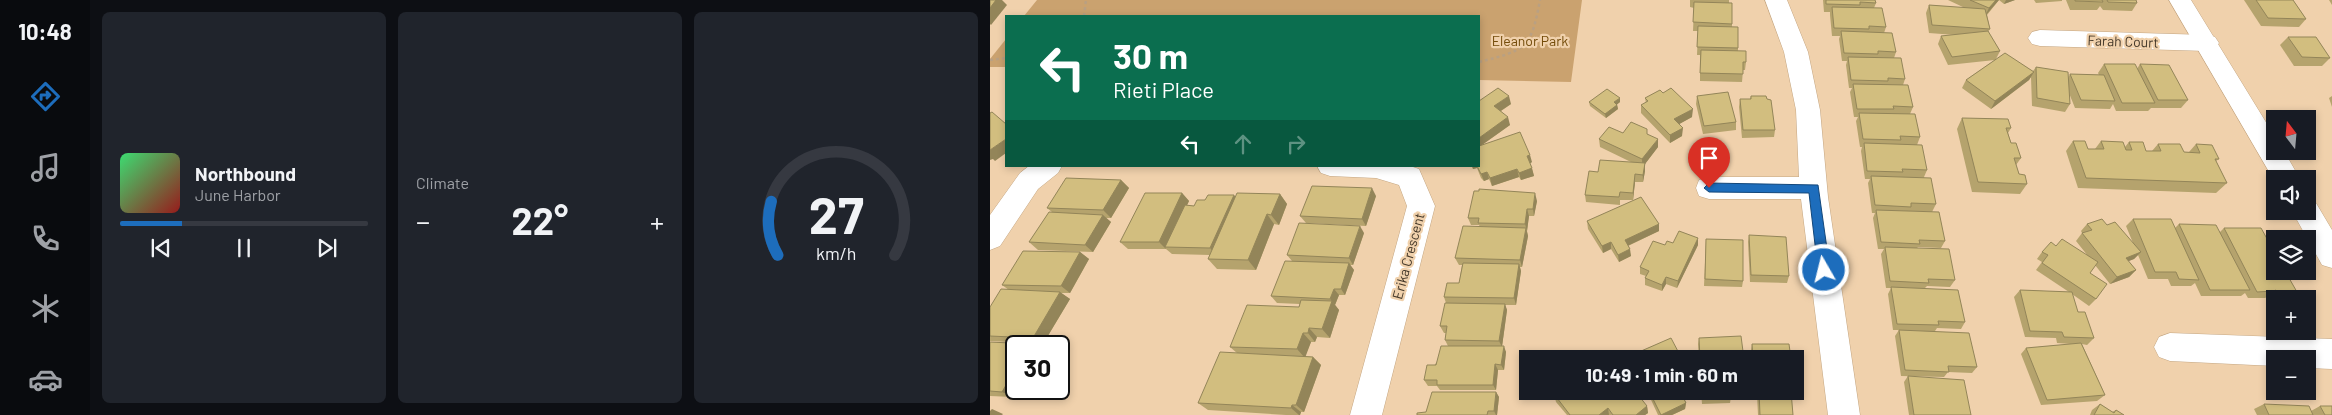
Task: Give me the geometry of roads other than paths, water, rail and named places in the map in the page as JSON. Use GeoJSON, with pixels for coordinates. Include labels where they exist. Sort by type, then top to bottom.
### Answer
{"type":"FeatureCollection","features":[{"type":"Feature","properties":{"kind":"street"},"geometry":{"type":"LineString","coordinates":[[1776,0],[1796,52],[1804,91],[1814,188],[1844,415]]}},
{"type":"Feature","properties":{"kind":"street"},"geometry":{"type":"LineString","coordinates":[[2180,0],[2281,170]]}},
{"type":"Feature","properties":{"kind":"street","name":"Farah Court"},"geometry":{"type":"LineString","coordinates":[[2040,38],[2207,43]]}},
{"type":"Feature","properties":{"kind":"street"},"geometry":{"type":"LineString","coordinates":[[990,238],[1030,180],[1048,167]]}},
{"type":"Feature","properties":{"kind":"street","name":"Erika Crescent"},"geometry":{"type":"LineString","coordinates":[[1353,167],[1376,168],[1410,177],[1421,206],[1366,415]]}},
{"type":"Feature","properties":{"kind":"street"},"geometry":{"type":"LineString","coordinates":[[1709,188],[1814,188]]}},
{"type":"Feature","properties":{"kind":"street"},"geometry":{"type":"LineString","coordinates":[[2311,220],[2332,256]]}},
{"type":"Feature","properties":{"kind":"street"},"geometry":{"type":"LineString","coordinates":[[2170,348],[2332,354]]}},
{"type":"Feature","properties":{"kind":"park label","name":"Eleanor Park"},"geometry":{"type":"Point","coordinates":[1530,40]}}]}
